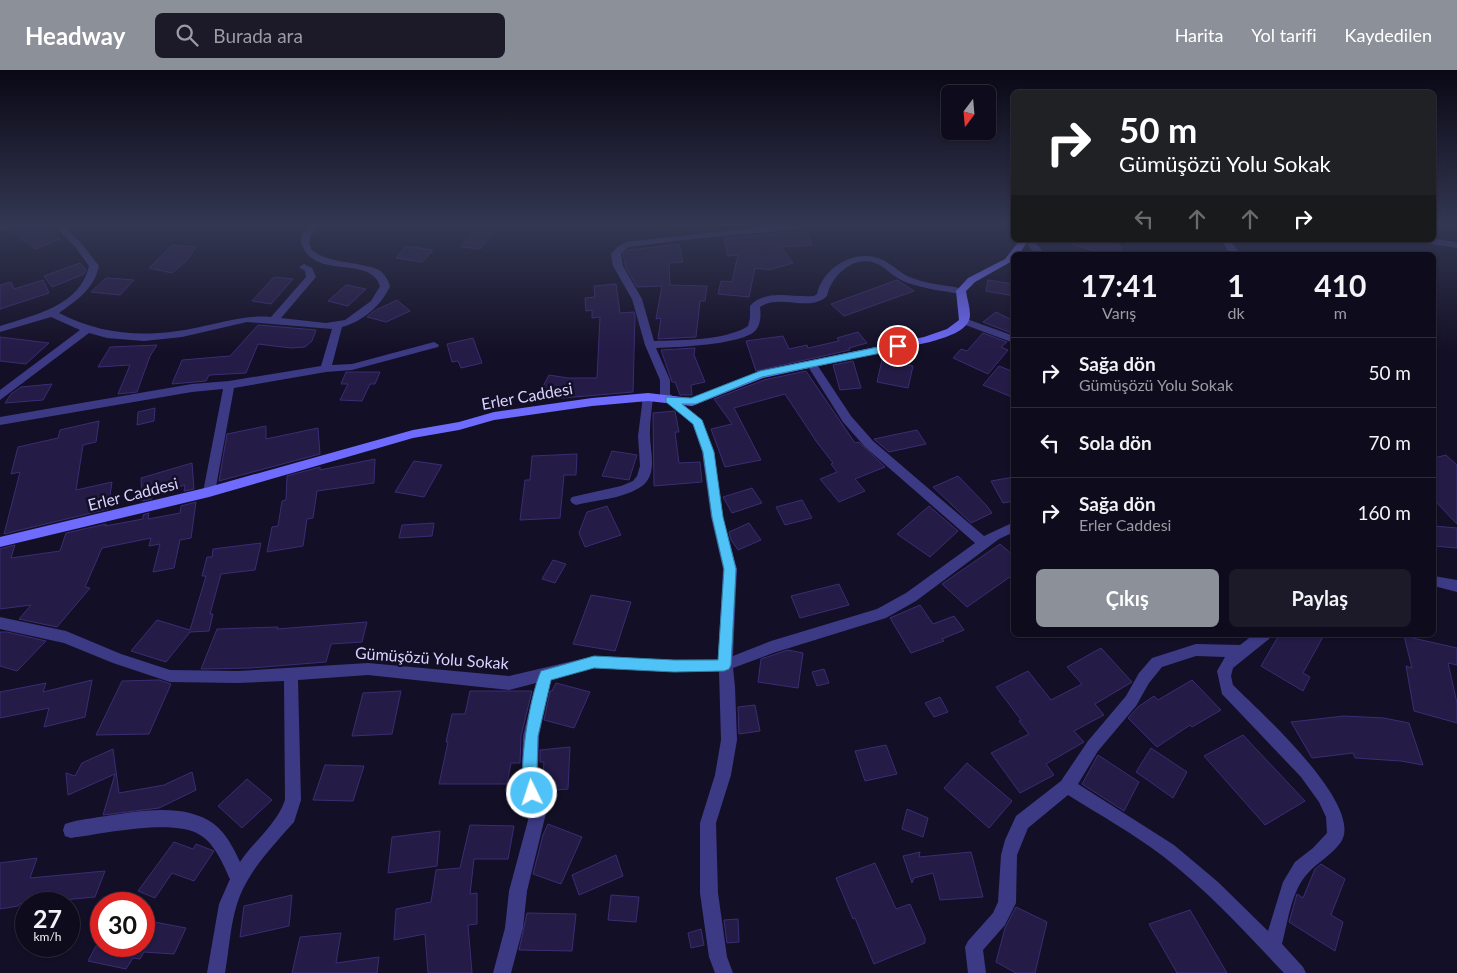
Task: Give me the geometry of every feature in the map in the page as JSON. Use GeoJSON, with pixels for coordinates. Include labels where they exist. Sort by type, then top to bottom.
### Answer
{"type":"FeatureCollection","features":[{"type":"Feature","properties":{"kind":"street"},"geometry":{"type":"LineString","coordinates":[[0,329],[52,313],[75,298],[92,278],[94,267]]}},
{"type":"Feature","properties":{"kind":"street"},"geometry":{"type":"LineString","coordinates":[[274,320],[311,277],[309,270],[304,267]]}},
{"type":"Feature","properties":{"kind":"street"},"geometry":{"type":"LineString","coordinates":[[52,313],[87,330],[124,338],[141,339],[194,332],[245,319],[338,326],[350,322],[369,307],[381,296],[386,286],[382,277],[364,267]]}},
{"type":"Feature","properties":{"kind":"street"},"geometry":{"type":"LineString","coordinates":[[619,267],[637,299],[650,346],[664,380],[665,395],[698,422],[708,452],[717,517],[730,569],[724,665],[728,687],[729,740],[723,775],[708,823],[709,893],[718,957],[724,973]]}},
{"type":"Feature","properties":{"kind":"street"},"geometry":{"type":"LineString","coordinates":[[650,346],[700,341],[743,333],[751,329],[755,322],[755,306],[759,302],[768,298],[816,299],[822,296],[826,280],[832,273],[842,267]]}},
{"type":"Feature","properties":{"kind":"street"},"geometry":{"type":"LineString","coordinates":[[888,267],[898,275],[913,281],[960,291]]}},
{"type":"Feature","properties":{"kind":"street"},"geometry":{"type":"LineString","coordinates":[[997,267],[972,279],[960,291],[965,315],[964,321],[1011,339]]}},
{"type":"Feature","properties":{"kind":"street","name":"Erler Caddesi"},"geometry":{"type":"LineString","coordinates":[[0,542],[209,492],[413,434],[532,410],[648,397],[692,402],[750,378],[926,340],[951,331],[964,321]]}},
{"type":"Feature","properties":{"kind":"street"},"geometry":{"type":"LineString","coordinates":[[326,370],[338,326]]}},
{"type":"Feature","properties":{"kind":"street"},"geometry":{"type":"LineString","coordinates":[[0,396],[87,330]]}},
{"type":"Feature","properties":{"kind":"street"},"geometry":{"type":"LineString","coordinates":[[0,421],[192,388],[229,385],[352,367],[434,346]]}},
{"type":"Feature","properties":{"kind":"street"},"geometry":{"type":"LineString","coordinates":[[812,365],[847,420],[869,444],[984,543]]}},
{"type":"Feature","properties":{"kind":"street"},"geometry":{"type":"LineString","coordinates":[[209,492],[229,385]]}},
{"type":"Feature","properties":{"kind":"street"},"geometry":{"type":"LineString","coordinates":[[576,500],[629,488],[639,483],[646,475],[648,462],[644,435],[648,397]]}},
{"type":"Feature","properties":{"kind":"street","name":"Gümüşözü Yolu Sokak"},"geometry":{"type":"LineString","coordinates":[[0,624],[66,637],[118,659],[170,676],[238,677],[368,669],[509,683],[594,662],[674,666],[724,665],[771,647],[880,614],[911,597],[995,534],[1011,527]]}},
{"type":"Feature","properties":{"kind":"street"},"geometry":{"type":"LineString","coordinates":[[1436,581],[1457,586]]}},
{"type":"Feature","properties":{"kind":"street"},"geometry":{"type":"LineString","coordinates":[[1261,637],[1226,663],[1222,674],[1227,689],[1307,772],[1325,796],[1334,817],[1335,836],[1319,854],[1301,868],[1290,888],[1272,947]]}},
{"type":"Feature","properties":{"kind":"street"},"geometry":{"type":"LineString","coordinates":[[977,973],[974,947],[999,919],[1007,903],[1009,855],[1013,840],[1022,822],[1067,786],[1093,746],[1131,702],[1144,678],[1158,662],[1196,650],[1242,651]]}},
{"type":"Feature","properties":{"kind":"street"},"geometry":{"type":"LineString","coordinates":[[216,973],[228,904],[239,879],[255,854],[288,816],[293,800],[291,673]]}},
{"type":"Feature","properties":{"kind":"street"},"geometry":{"type":"LineString","coordinates":[[502,973],[514,928],[518,891],[539,810],[532,793],[530,762],[532,736],[545,675]]}},
{"type":"Feature","properties":{"kind":"street"},"geometry":{"type":"LineString","coordinates":[[1067,786],[1142,833],[1181,861],[1297,973]]}},
{"type":"Feature","properties":{"kind":"street"},"geometry":{"type":"LineString","coordinates":[[71,830],[162,819],[187,822],[206,829],[226,851],[239,879]]}},
{"type":"Feature","properties":{"kind":"building"},"geometry":{"type":"Polygon","coordinates":[[[69,267],[84,267],[86,270],[84,274],[52,287],[44,276],[69,267]]]}},
{"type":"Feature","properties":{"kind":"building"},"geometry":{"type":"Polygon","coordinates":[[[150,267],[179,267],[172,273],[150,267]]]}},
{"type":"Feature","properties":{"kind":"building"},"geometry":{"type":"Polygon","coordinates":[[[669,267],[670,285],[707,286],[705,301],[700,301],[696,337],[658,339],[661,318],[656,319],[662,286],[637,287],[626,268],[669,267]]]}},
{"type":"Feature","properties":{"kind":"building"},"geometry":{"type":"Polygon","coordinates":[[[735,267],[779,267],[769,270],[755,268],[749,297],[718,294],[721,281],[732,282],[735,267]]]}},
{"type":"Feature","properties":{"kind":"building"},"geometry":{"type":"Polygon","coordinates":[[[274,277],[293,279],[271,304],[252,301],[274,277]]]}},
{"type":"Feature","properties":{"kind":"building"},"geometry":{"type":"Polygon","coordinates":[[[106,278],[134,280],[120,295],[91,292],[106,278]]]}},
{"type":"Feature","properties":{"kind":"building"},"geometry":{"type":"Polygon","coordinates":[[[43,280],[49,293],[0,309],[0,285],[11,282],[14,289],[43,280]]]}},
{"type":"Feature","properties":{"kind":"building"},"geometry":{"type":"Polygon","coordinates":[[[897,280],[914,291],[844,316],[831,304],[897,280]]]}},
{"type":"Feature","properties":{"kind":"building"},"geometry":{"type":"Polygon","coordinates":[[[988,280],[1011,284],[1011,295],[986,291],[988,280]]]}},
{"type":"Feature","properties":{"kind":"building"},"geometry":{"type":"Polygon","coordinates":[[[616,284],[620,313],[634,312],[635,316],[633,392],[563,398],[539,394],[549,375],[568,378],[597,378],[600,317],[592,318],[592,310],[586,311],[585,298],[595,297],[594,286],[616,284]]]}},
{"type":"Feature","properties":{"kind":"building"},"geometry":{"type":"Polygon","coordinates":[[[346,285],[366,289],[348,306],[328,301],[346,285]]]}},
{"type":"Feature","properties":{"kind":"building"},"geometry":{"type":"Polygon","coordinates":[[[397,300],[410,311],[386,322],[367,317],[374,311],[397,300]]]}},
{"type":"Feature","properties":{"kind":"building"},"geometry":{"type":"Polygon","coordinates":[[[996,312],[1011,320],[1011,333],[983,322],[996,312]]]}},
{"type":"Feature","properties":{"kind":"building"},"geometry":{"type":"Polygon","coordinates":[[[258,325],[316,330],[312,341],[305,347],[291,348],[258,344],[246,373],[209,375],[206,381],[172,384],[182,360],[230,356],[258,325]]]}},
{"type":"Feature","properties":{"kind":"building"},"geometry":{"type":"Polygon","coordinates":[[[858,332],[867,343],[849,348],[850,350],[756,371],[746,341],[783,336],[789,349],[807,345],[808,348],[839,341],[837,338],[858,332]]]}},
{"type":"Feature","properties":{"kind":"building"},"geometry":{"type":"Polygon","coordinates":[[[983,333],[1007,342],[1001,347],[1008,350],[988,374],[953,358],[961,349],[967,351],[983,333]]]}},
{"type":"Feature","properties":{"kind":"building"},"geometry":{"type":"Polygon","coordinates":[[[0,337],[49,343],[26,364],[0,361],[0,337]]]}},
{"type":"Feature","properties":{"kind":"building"},"geometry":{"type":"Polygon","coordinates":[[[473,338],[482,363],[461,368],[458,361],[452,362],[447,344],[473,338]]]}},
{"type":"Feature","properties":{"kind":"building"},"geometry":{"type":"Polygon","coordinates":[[[157,345],[150,356],[137,392],[118,394],[130,365],[98,367],[110,347],[157,345]]]}},
{"type":"Feature","properties":{"kind":"building"},"geometry":{"type":"Polygon","coordinates":[[[695,348],[694,355],[705,382],[691,385],[692,395],[680,395],[675,382],[672,382],[661,350],[695,348]]]}},
{"type":"Feature","properties":{"kind":"building"},"geometry":{"type":"Polygon","coordinates":[[[882,360],[913,366],[908,388],[877,382],[882,360]]]}},
{"type":"Feature","properties":{"kind":"building"},"geometry":{"type":"Polygon","coordinates":[[[853,361],[861,388],[840,390],[833,365],[853,361]]]}},
{"type":"Feature","properties":{"kind":"building"},"geometry":{"type":"Polygon","coordinates":[[[999,366],[1011,371],[1011,397],[983,385],[999,366]]]}},
{"type":"Feature","properties":{"kind":"building"},"geometry":{"type":"Polygon","coordinates":[[[806,371],[855,443],[859,442],[885,467],[855,479],[865,491],[839,502],[820,479],[837,472],[831,464],[833,463],[785,394],[734,408],[761,460],[725,467],[711,429],[732,424],[714,399],[764,380],[806,371]]]}},
{"type":"Feature","properties":{"kind":"building"},"geometry":{"type":"Polygon","coordinates":[[[346,372],[380,372],[375,384],[370,384],[362,401],[340,400],[348,384],[341,384],[346,372]]]}},
{"type":"Feature","properties":{"kind":"building"},"geometry":{"type":"Polygon","coordinates":[[[52,384],[43,400],[5,403],[11,394],[21,387],[52,384]]]}},
{"type":"Feature","properties":{"kind":"building"},"geometry":{"type":"Polygon","coordinates":[[[155,408],[154,421],[137,425],[138,412],[155,408]]]}},
{"type":"Feature","properties":{"kind":"building"},"geometry":{"type":"Polygon","coordinates":[[[675,411],[679,432],[675,432],[679,463],[700,462],[702,482],[654,486],[653,413],[675,411]]]}},
{"type":"Feature","properties":{"kind":"building"},"geometry":{"type":"Polygon","coordinates":[[[99,421],[96,442],[83,445],[76,490],[112,482],[108,509],[4,534],[20,472],[11,474],[18,447],[58,438],[60,430],[99,421]]]}},
{"type":"Feature","properties":{"kind":"building"},"geometry":{"type":"Polygon","coordinates":[[[266,426],[266,439],[318,428],[320,454],[219,481],[227,434],[266,426]]]}},
{"type":"Feature","properties":{"kind":"building"},"geometry":{"type":"Polygon","coordinates":[[[917,430],[926,444],[889,452],[874,439],[917,430]]]}},
{"type":"Feature","properties":{"kind":"building"},"geometry":{"type":"Polygon","coordinates":[[[612,451],[637,455],[629,480],[602,476],[612,451]]]}},
{"type":"Feature","properties":{"kind":"building"},"geometry":{"type":"Polygon","coordinates":[[[577,454],[576,475],[564,475],[560,518],[520,520],[525,480],[530,480],[532,456],[577,454]]]}},
{"type":"Feature","properties":{"kind":"building"},"geometry":{"type":"Polygon","coordinates":[[[1446,455],[1457,465],[1457,524],[1436,502],[1436,458],[1446,455]]]}},
{"type":"Feature","properties":{"kind":"building"},"geometry":{"type":"Polygon","coordinates":[[[375,459],[374,483],[317,491],[313,518],[307,519],[303,546],[267,552],[272,527],[278,526],[282,501],[286,500],[287,476],[320,467],[320,470],[375,459]]]}},
{"type":"Feature","properties":{"kind":"building"},"geometry":{"type":"Polygon","coordinates":[[[414,461],[442,465],[424,497],[395,492],[414,461]]]}},
{"type":"Feature","properties":{"kind":"building"},"geometry":{"type":"Polygon","coordinates":[[[192,463],[194,489],[184,491],[185,485],[152,495],[152,499],[142,501],[141,478],[192,463]]]}},
{"type":"Feature","properties":{"kind":"building"},"geometry":{"type":"Polygon","coordinates":[[[958,476],[992,513],[971,523],[933,487],[958,476]]]}},
{"type":"Feature","properties":{"kind":"building"},"geometry":{"type":"Polygon","coordinates":[[[1011,478],[1011,502],[1003,503],[991,481],[1011,478]]]}},
{"type":"Feature","properties":{"kind":"building"},"geometry":{"type":"Polygon","coordinates":[[[752,488],[762,503],[732,513],[723,497],[752,488]]]}},
{"type":"Feature","properties":{"kind":"building"},"geometry":{"type":"Polygon","coordinates":[[[802,500],[812,518],[785,525],[776,507],[802,500]]]}},
{"type":"Feature","properties":{"kind":"building"},"geometry":{"type":"Polygon","coordinates":[[[196,502],[191,538],[180,540],[174,568],[153,572],[160,544],[149,546],[151,538],[102,548],[85,587],[90,588],[57,627],[19,619],[31,605],[0,609],[0,549],[15,545],[11,558],[60,551],[66,533],[106,524],[105,526],[143,519],[143,515],[149,513],[148,519],[180,513],[181,506],[196,502]]]}},
{"type":"Feature","properties":{"kind":"building"},"geometry":{"type":"Polygon","coordinates":[[[607,506],[621,535],[585,547],[579,533],[587,512],[607,506]]]}},
{"type":"Feature","properties":{"kind":"building"},"geometry":{"type":"Polygon","coordinates":[[[929,506],[958,531],[930,557],[897,534],[929,506]]]}},
{"type":"Feature","properties":{"kind":"building"},"geometry":{"type":"Polygon","coordinates":[[[434,523],[432,536],[399,538],[402,525],[434,523]]]}},
{"type":"Feature","properties":{"kind":"building"},"geometry":{"type":"Polygon","coordinates":[[[749,523],[761,540],[738,550],[731,540],[729,532],[749,523]]]}},
{"type":"Feature","properties":{"kind":"building"},"geometry":{"type":"Polygon","coordinates":[[[1436,526],[1457,528],[1457,548],[1436,546],[1436,526]]]}},
{"type":"Feature","properties":{"kind":"building"},"geometry":{"type":"Polygon","coordinates":[[[261,543],[255,570],[221,574],[210,614],[213,614],[209,631],[190,632],[166,662],[131,651],[157,620],[190,630],[206,576],[202,576],[207,557],[212,557],[213,549],[261,543]]]}},
{"type":"Feature","properties":{"kind":"building"},"geometry":{"type":"Polygon","coordinates":[[[1000,544],[1011,553],[1011,576],[967,607],[942,584],[1000,544]]]}},
{"type":"Feature","properties":{"kind":"building"},"geometry":{"type":"Polygon","coordinates":[[[553,560],[566,564],[555,583],[542,579],[553,560]]]}},
{"type":"Feature","properties":{"kind":"building"},"geometry":{"type":"Polygon","coordinates":[[[839,584],[849,605],[800,618],[791,596],[839,584]]]}},
{"type":"Feature","properties":{"kind":"building"},"geometry":{"type":"Polygon","coordinates":[[[591,595],[631,602],[615,651],[573,644],[591,595]]]}},
{"type":"Feature","properties":{"kind":"building"},"geometry":{"type":"Polygon","coordinates":[[[920,605],[933,624],[954,616],[964,630],[942,639],[944,641],[911,653],[890,618],[920,605]]]}},
{"type":"Feature","properties":{"kind":"building"},"geometry":{"type":"Polygon","coordinates":[[[367,622],[362,642],[331,644],[326,662],[251,668],[201,669],[217,629],[278,627],[277,629],[367,622]]]}},
{"type":"Feature","properties":{"kind":"building"},"geometry":{"type":"Polygon","coordinates":[[[0,632],[46,641],[17,671],[0,666],[0,632]]]}},
{"type":"Feature","properties":{"kind":"building"},"geometry":{"type":"Polygon","coordinates":[[[1278,637],[1323,637],[1303,673],[1310,677],[1303,691],[1261,666],[1278,637]]]}},
{"type":"Feature","properties":{"kind":"building"},"geometry":{"type":"Polygon","coordinates":[[[1404,637],[1457,648],[1457,665],[1448,663],[1457,703],[1457,723],[1414,711],[1406,666],[1412,668],[1404,637]]]}},
{"type":"Feature","properties":{"kind":"building"},"geometry":{"type":"Polygon","coordinates":[[[1101,648],[1132,682],[1095,704],[1104,715],[1074,731],[1084,742],[1046,764],[1054,775],[1020,793],[991,753],[1029,734],[996,687],[1028,671],[1051,700],[1082,684],[1067,667],[1101,648]]]}},
{"type":"Feature","properties":{"kind":"building"},"geometry":{"type":"Polygon","coordinates":[[[788,650],[803,653],[798,688],[758,682],[761,659],[788,650]]]}},
{"type":"Feature","properties":{"kind":"building"},"geometry":{"type":"Polygon","coordinates":[[[824,669],[829,683],[817,686],[812,672],[824,669]]]}},
{"type":"Feature","properties":{"kind":"building"},"geometry":{"type":"Polygon","coordinates":[[[92,680],[85,717],[44,727],[49,708],[0,718],[0,692],[46,683],[43,692],[92,680]]]}},
{"type":"Feature","properties":{"kind":"building"},"geometry":{"type":"Polygon","coordinates":[[[159,680],[171,684],[149,734],[96,735],[122,681],[159,680]]]}},
{"type":"Feature","properties":{"kind":"building"},"geometry":{"type":"Polygon","coordinates":[[[1192,680],[1221,710],[1192,727],[1190,725],[1157,747],[1128,718],[1138,707],[1154,696],[1158,700],[1192,680]]]}},
{"type":"Feature","properties":{"kind":"building"},"geometry":{"type":"Polygon","coordinates":[[[556,683],[590,692],[574,728],[544,720],[550,691],[552,691],[556,683]]]}},
{"type":"Feature","properties":{"kind":"building"},"geometry":{"type":"Polygon","coordinates":[[[401,691],[392,734],[352,736],[363,693],[401,691]]]}},
{"type":"Feature","properties":{"kind":"building"},"geometry":{"type":"Polygon","coordinates":[[[470,691],[532,691],[521,736],[520,763],[511,763],[507,784],[439,784],[452,714],[465,714],[470,691]]]}},
{"type":"Feature","properties":{"kind":"building"},"geometry":{"type":"Polygon","coordinates":[[[940,697],[948,712],[934,717],[925,703],[940,697]]]}},
{"type":"Feature","properties":{"kind":"building"},"geometry":{"type":"Polygon","coordinates":[[[755,705],[760,731],[739,734],[738,707],[755,705]]]}},
{"type":"Feature","properties":{"kind":"building"},"geometry":{"type":"Polygon","coordinates":[[[1344,716],[1384,718],[1409,723],[1423,765],[1401,761],[1355,758],[1353,753],[1312,758],[1291,722],[1344,716]]]}},
{"type":"Feature","properties":{"kind":"building"},"geometry":{"type":"Polygon","coordinates":[[[1243,735],[1305,801],[1265,825],[1204,756],[1243,735]]]}},
{"type":"Feature","properties":{"kind":"building"},"geometry":{"type":"Polygon","coordinates":[[[886,745],[897,774],[865,781],[855,751],[886,745]]]}},
{"type":"Feature","properties":{"kind":"building"},"geometry":{"type":"Polygon","coordinates":[[[570,747],[568,789],[542,791],[544,762],[540,762],[540,750],[570,747]]]}},
{"type":"Feature","properties":{"kind":"building"},"geometry":{"type":"Polygon","coordinates":[[[1151,748],[1187,772],[1173,798],[1136,772],[1151,748]]]}},
{"type":"Feature","properties":{"kind":"building"},"geometry":{"type":"Polygon","coordinates":[[[113,749],[119,793],[164,785],[192,772],[196,790],[159,808],[103,815],[115,774],[68,795],[66,773],[75,776],[82,763],[113,749]]]}},
{"type":"Feature","properties":{"kind":"building"},"geometry":{"type":"Polygon","coordinates":[[[1098,755],[1139,782],[1124,811],[1082,784],[1098,755]]]}},
{"type":"Feature","properties":{"kind":"building"},"geometry":{"type":"Polygon","coordinates":[[[967,763],[1012,801],[989,828],[944,788],[967,763]]]}},
{"type":"Feature","properties":{"kind":"building"},"geometry":{"type":"Polygon","coordinates":[[[325,765],[364,766],[353,801],[313,800],[325,765]]]}},
{"type":"Feature","properties":{"kind":"building"},"geometry":{"type":"Polygon","coordinates":[[[247,779],[272,800],[242,828],[218,806],[247,779]]]}},
{"type":"Feature","properties":{"kind":"building"},"geometry":{"type":"Polygon","coordinates":[[[907,809],[928,818],[923,837],[902,829],[907,809]]]}},
{"type":"Feature","properties":{"kind":"building"},"geometry":{"type":"Polygon","coordinates":[[[548,824],[582,837],[561,884],[533,874],[543,835],[548,824]]]}},
{"type":"Feature","properties":{"kind":"building"},"geometry":{"type":"Polygon","coordinates":[[[470,825],[514,826],[508,859],[474,859],[470,894],[477,893],[477,924],[468,925],[472,973],[428,973],[425,934],[394,940],[396,909],[431,902],[436,870],[460,868],[470,825]]]}},
{"type":"Feature","properties":{"kind":"building"},"geometry":{"type":"Polygon","coordinates":[[[440,831],[437,866],[388,873],[392,837],[440,831]]]}},
{"type":"Feature","properties":{"kind":"building"},"geometry":{"type":"Polygon","coordinates":[[[174,842],[193,849],[196,844],[214,851],[194,881],[172,873],[155,898],[155,892],[138,891],[174,842]]]}},
{"type":"Feature","properties":{"kind":"building"},"geometry":{"type":"Polygon","coordinates":[[[920,852],[919,857],[971,852],[983,897],[940,900],[933,873],[914,878],[912,883],[903,856],[920,852]]]}},
{"type":"Feature","properties":{"kind":"building"},"geometry":{"type":"Polygon","coordinates":[[[616,855],[623,876],[579,895],[572,875],[616,855]]]}},
{"type":"Feature","properties":{"kind":"building"},"geometry":{"type":"Polygon","coordinates":[[[37,858],[30,878],[105,871],[97,892],[90,892],[90,897],[80,898],[80,892],[15,892],[15,906],[0,909],[0,863],[37,858]]]}},
{"type":"Feature","properties":{"kind":"building"},"geometry":{"type":"Polygon","coordinates":[[[875,863],[896,909],[910,904],[925,938],[925,943],[874,964],[836,878],[875,863]]]}},
{"type":"Feature","properties":{"kind":"building"},"geometry":{"type":"Polygon","coordinates":[[[1321,864],[1345,879],[1331,915],[1343,922],[1335,951],[1289,922],[1297,894],[1303,898],[1315,869],[1321,864]]]}},
{"type":"Feature","properties":{"kind":"building"},"geometry":{"type":"Polygon","coordinates":[[[292,895],[289,926],[240,937],[244,906],[292,895]]]}},
{"type":"Feature","properties":{"kind":"building"},"geometry":{"type":"Polygon","coordinates":[[[611,895],[639,897],[636,922],[608,920],[611,895]]]}},
{"type":"Feature","properties":{"kind":"building"},"geometry":{"type":"Polygon","coordinates":[[[1016,907],[1047,922],[1035,973],[1016,973],[996,962],[1005,928],[1016,907]]]}},
{"type":"Feature","properties":{"kind":"building"},"geometry":{"type":"Polygon","coordinates":[[[1190,910],[1227,973],[1177,973],[1149,924],[1190,910]]]}},
{"type":"Feature","properties":{"kind":"building"},"geometry":{"type":"Polygon","coordinates":[[[527,913],[576,914],[572,951],[519,950],[527,913]]]}},
{"type":"Feature","properties":{"kind":"building"},"geometry":{"type":"Polygon","coordinates":[[[738,919],[739,942],[727,943],[724,920],[738,919]]]}},
{"type":"Feature","properties":{"kind":"building"},"geometry":{"type":"Polygon","coordinates":[[[155,922],[186,928],[174,954],[155,953],[155,922]]]}},
{"type":"Feature","properties":{"kind":"building"},"geometry":{"type":"Polygon","coordinates":[[[701,929],[704,945],[691,948],[688,933],[701,929]]]}},
{"type":"Feature","properties":{"kind":"building"},"geometry":{"type":"Polygon","coordinates":[[[341,933],[336,963],[379,957],[377,973],[292,973],[300,937],[341,933]]]}},
{"type":"Feature","properties":{"kind":"building"},"geometry":{"type":"Polygon","coordinates":[[[90,957],[141,957],[140,959],[133,958],[126,969],[88,961],[90,957]]]}},
{"type":"Feature","properties":{"kind":"route"},"geometry":{"type":"LineString","coordinates":[[532,793],[530,770],[532,736],[545,675],[594,662],[674,666],[724,665],[730,569],[717,517],[713,476],[708,452],[698,422],[670,400],[692,402],[760,375],[898,346]]}}]}
